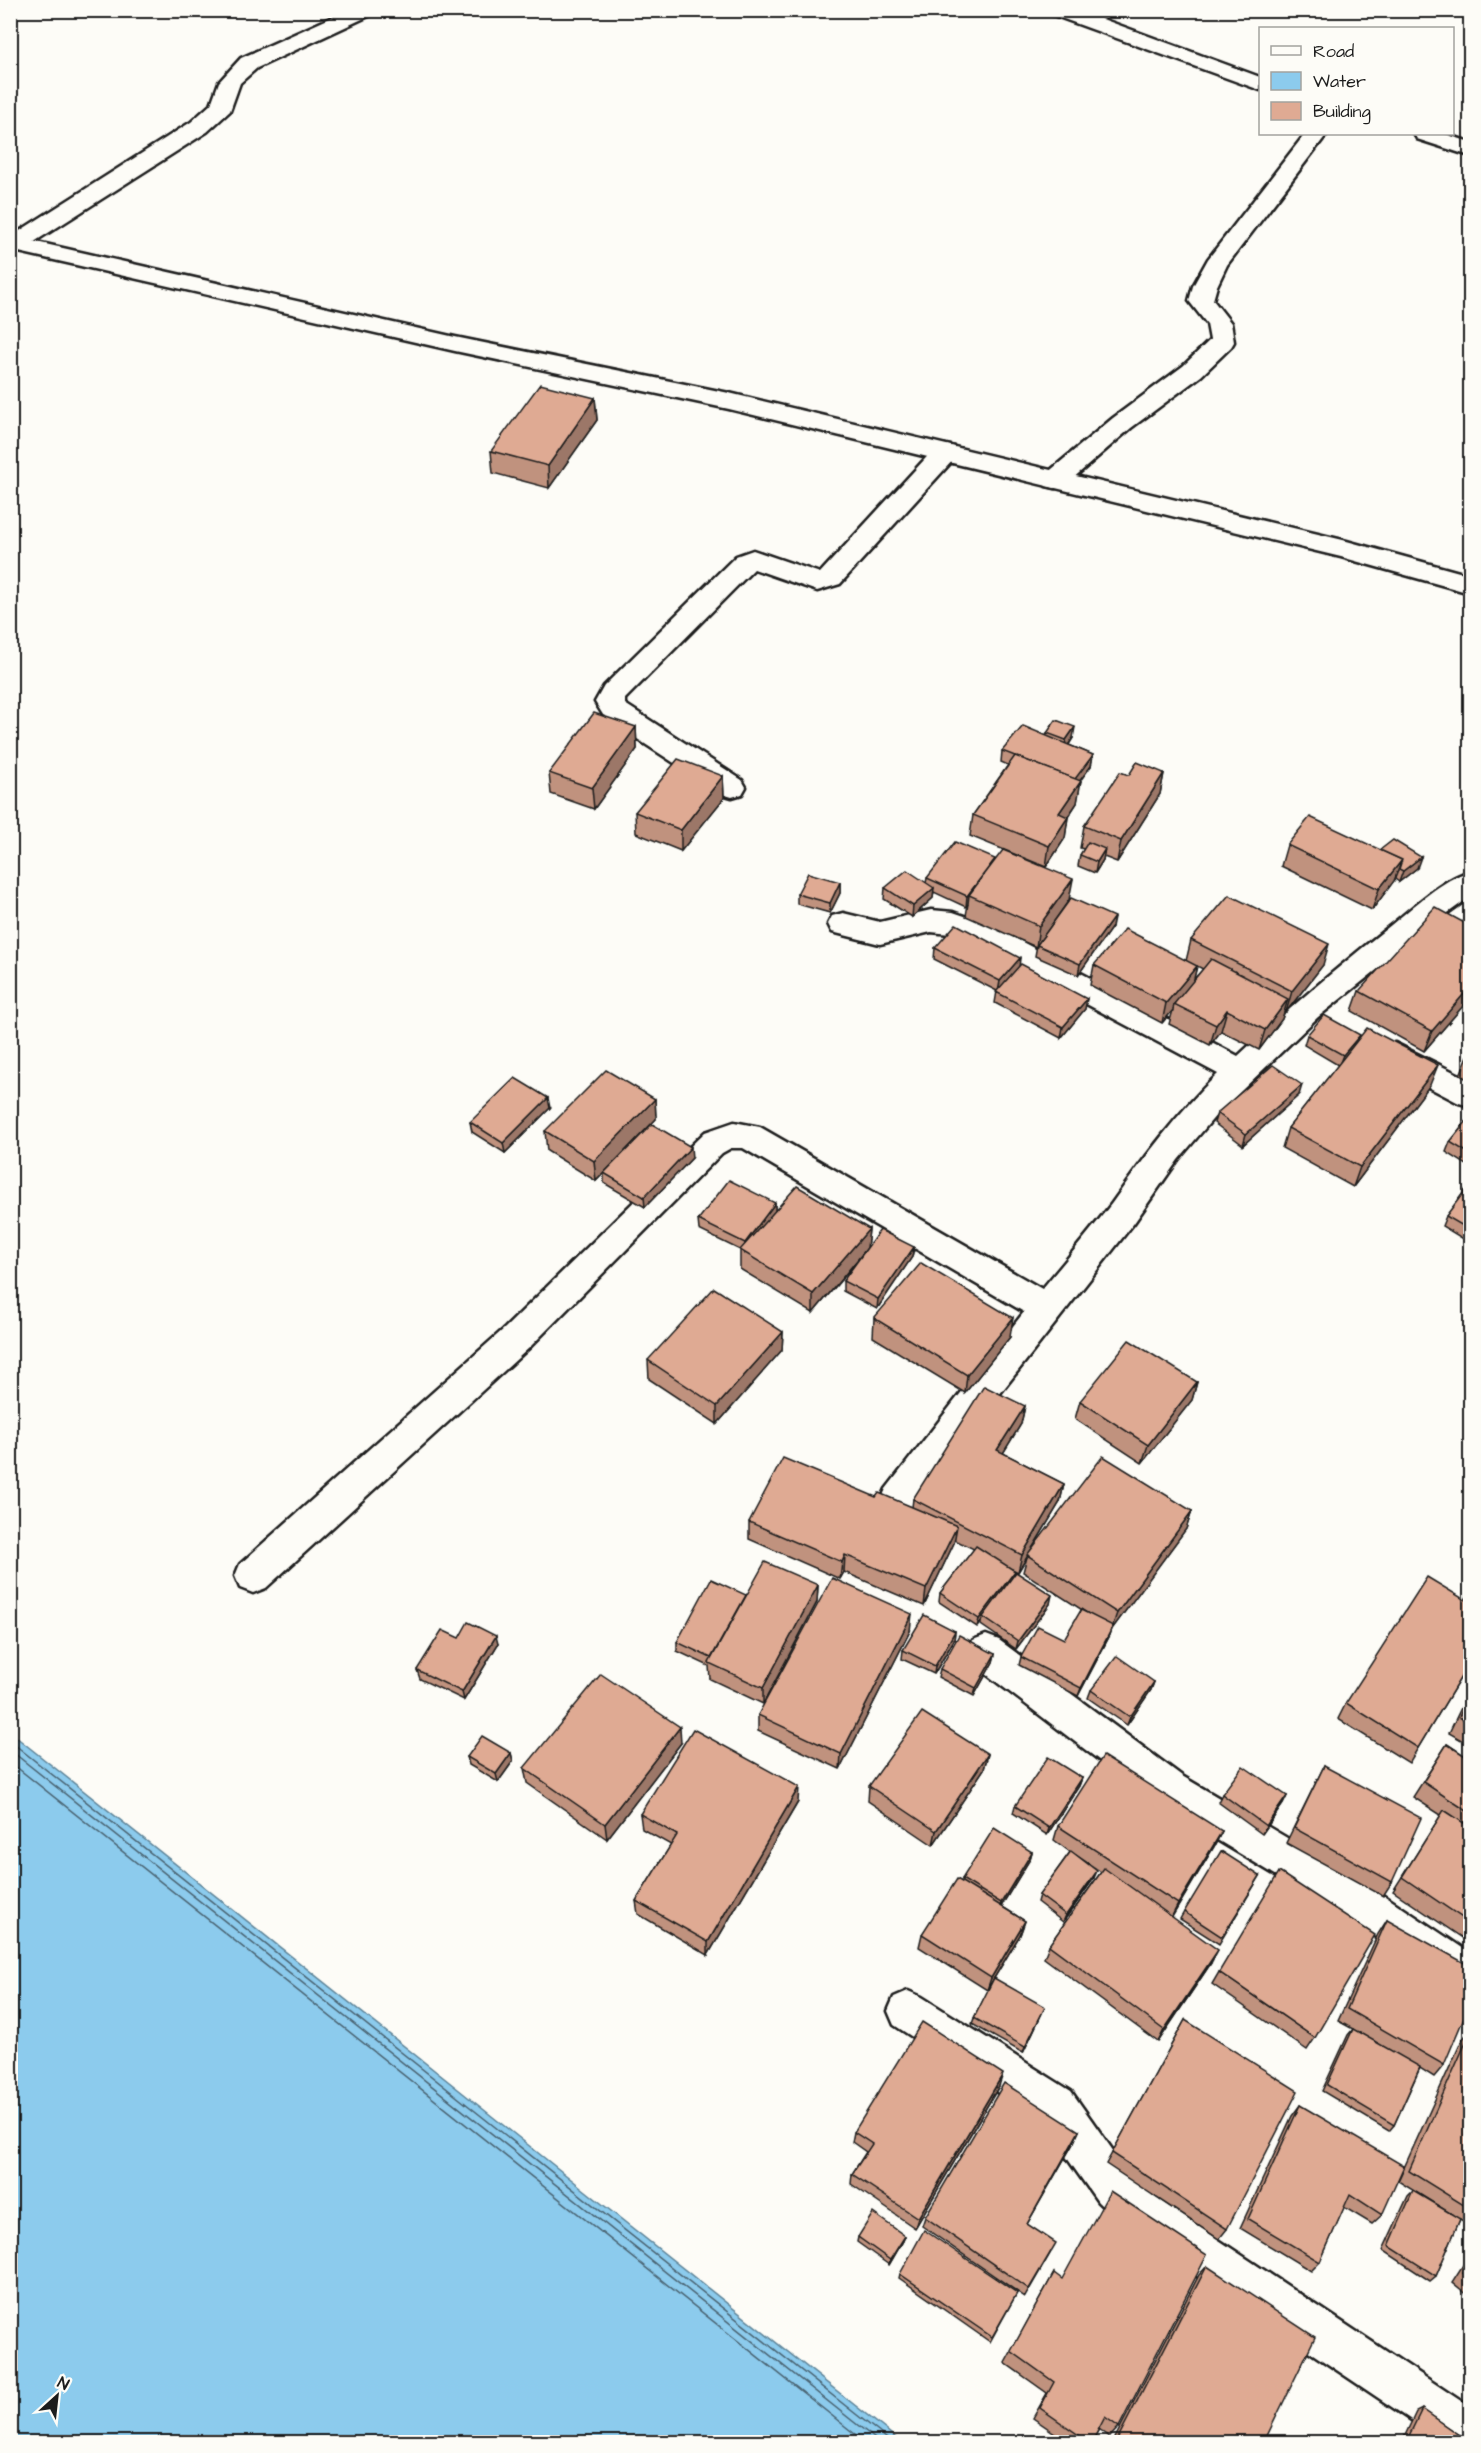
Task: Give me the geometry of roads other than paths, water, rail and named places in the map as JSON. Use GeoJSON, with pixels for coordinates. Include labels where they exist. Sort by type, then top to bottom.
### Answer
{"type":"FeatureCollection","features":[{"type":"Feature","properties":{"kind":"street"},"geometry":{"type":"LineString","coordinates":[[13,244],[199,127],[222,106],[224,90],[235,75],[249,63],[366,10]]}},
{"type":"Feature","properties":{"kind":"street"},"geometry":{"type":"LineString","coordinates":[[1057,10],[1259,84]]}},
{"type":"Feature","properties":{"kind":"street"},"geometry":{"type":"LineString","coordinates":[[1055,480],[1122,423],[1192,371],[1222,342],[1219,323],[1201,301],[1205,286],[1216,264],[1315,135]]}},
{"type":"Feature","properties":{"kind":"street"},"geometry":{"type":"LineString","coordinates":[[1428,135],[1470,149]]}},
{"type":"Feature","properties":{"kind":"street"},"geometry":{"type":"LineString","coordinates":[[13,244],[477,349],[729,401],[1343,549],[1470,584]]}},
{"type":"Feature","properties":{"kind":"street"},"geometry":{"type":"LineString","coordinates":[[732,787],[615,711],[609,702],[614,693],[745,562],[753,559],[817,582],[831,578],[945,453]]}},
{"type":"Feature","properties":{"kind":"street"},"geometry":{"type":"LineString","coordinates":[[899,1500],[972,1403],[1122,1214],[1167,1151],[1206,1105],[1307,1009],[1434,907],[1470,882]]}},
{"type":"Feature","properties":{"kind":"street"},"geometry":{"type":"LineString","coordinates":[[843,924],[880,933],[931,921],[953,923],[977,932],[1241,1072]]}},
{"type":"Feature","properties":{"kind":"street"},"geometry":{"type":"LineString","coordinates":[[1307,1009],[1338,1025]]}},
{"type":"Feature","properties":{"kind":"street"},"geometry":{"type":"LineString","coordinates":[[1368,1041],[1470,1094]]}},
{"type":"Feature","properties":{"kind":"street"},"geometry":{"type":"LineString","coordinates":[[253,1576],[518,1338],[711,1144],[735,1133],[749,1136],[1047,1309]]}},
{"type":"Feature","properties":{"kind":"street"},"geometry":{"type":"LineString","coordinates":[[986,1652],[1168,1789],[1240,1834],[1368,1908],[1470,1976]]}},
{"type":"Feature","properties":{"kind":"street"},"geometry":{"type":"LineString","coordinates":[[908,2011],[1056,2106],[1074,2127],[1102,2176],[1119,2196],[1470,2433]]}},
{"type":"Feature","properties":{"kind":"water"},"geometry":{"type":"Polygon","coordinates":[[[11,1733],[901,2442],[11,2442],[11,1733]]]}}]}
